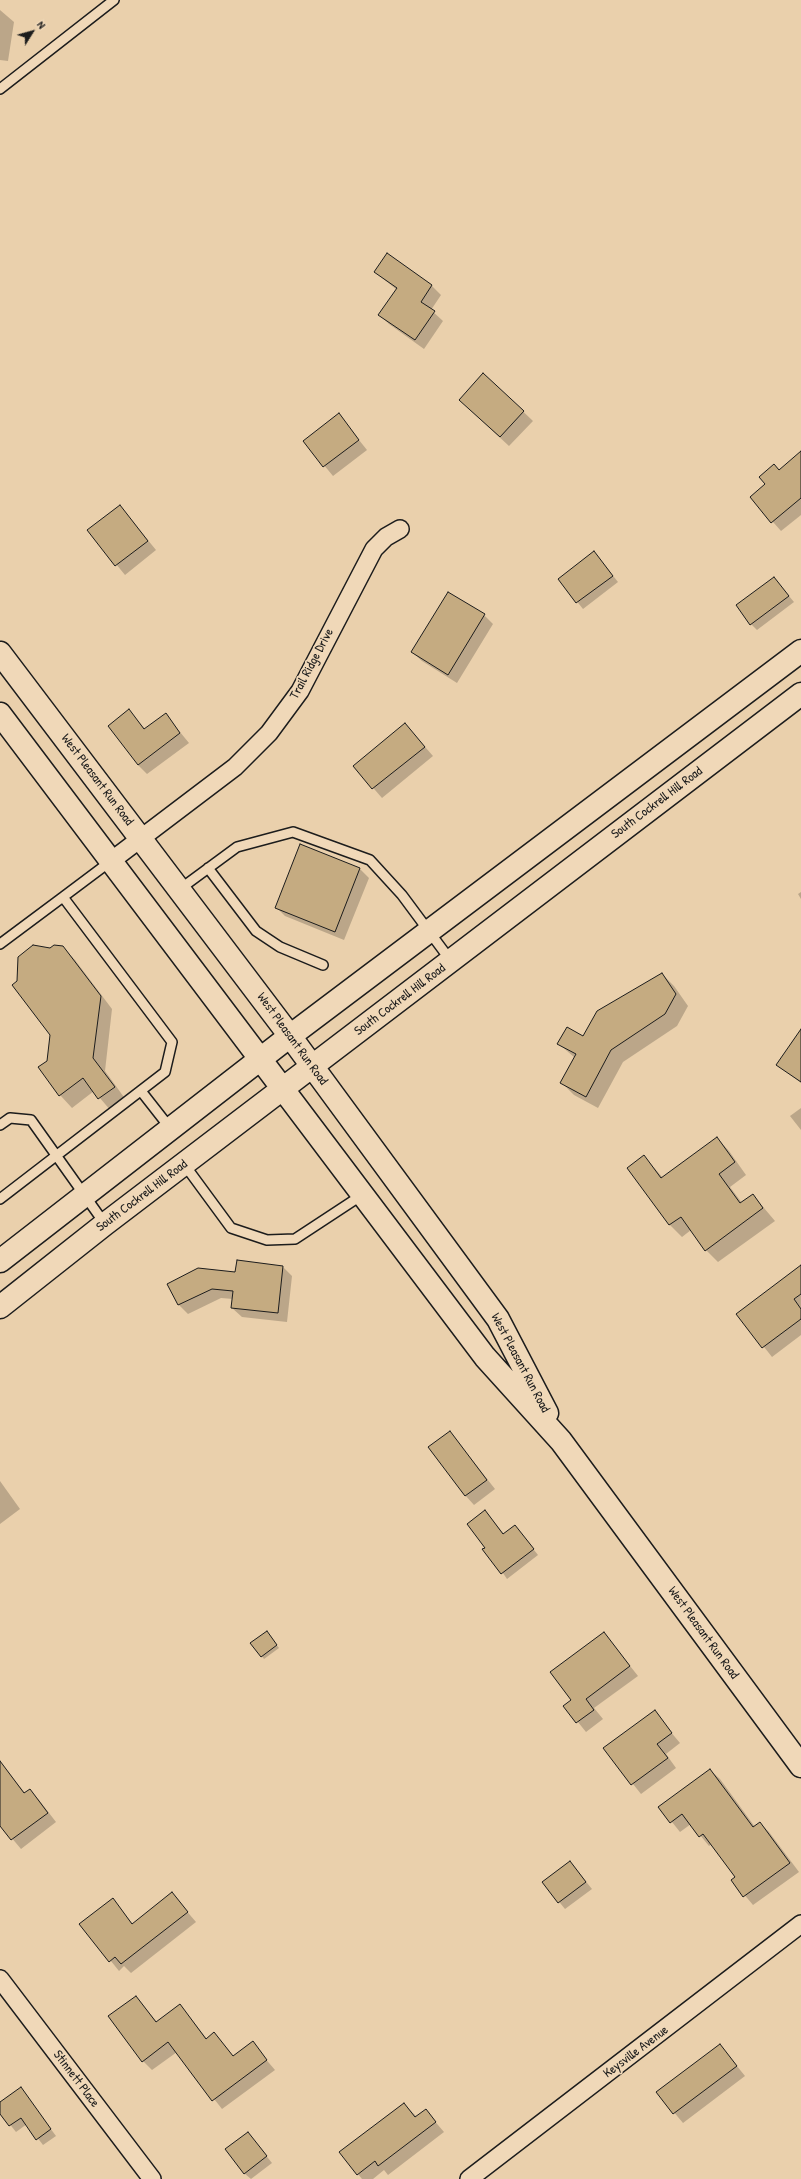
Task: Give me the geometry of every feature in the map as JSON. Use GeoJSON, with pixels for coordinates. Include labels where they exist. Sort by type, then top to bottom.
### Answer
{"type":"FeatureCollection","features":[{"type":"Feature","properties":{"kind":"main road"},"geometry":{"type":"LineString","coordinates":[[0,1261],[84,1194],[290,1036],[801,651]]}},
{"type":"Feature","properties":{"kind":"main road","name":"West Pleasant Run Road"},"geometry":{"type":"LineString","coordinates":[[0,653],[141,837],[290,1036],[498,1319],[562,1441]]}},
{"type":"Feature","properties":{"kind":"main road","name":"South Cockrell Hill Road"},"geometry":{"type":"LineString","coordinates":[[0,1307],[105,1224],[801,694]]}},
{"type":"Feature","properties":{"kind":"main road","name":"West Pleasant Run Road"},"geometry":{"type":"LineString","coordinates":[[0,714],[112,861],[282,1090],[485,1357],[562,1441],[801,1766]]}},
{"type":"Feature","properties":{"kind":"street","name":"Trail Ridge Drive"},"geometry":{"type":"LineString","coordinates":[[112,861],[141,837],[235,767],[270,733],[300,691],[374,549],[386,536],[400,529]]}},
{"type":"Feature","properties":{"kind":"street","name":"Keysville Avenue"},"geometry":{"type":"LineString","coordinates":[[469,2179],[801,1924]]}},
{"type":"Feature","properties":{"kind":"street","name":"Stinnett Place"},"geometry":{"type":"LineString","coordinates":[[0,1979],[152,2179]]}},
{"type":"Feature","properties":{"kind":"lane"},"geometry":{"type":"LineString","coordinates":[[0,89],[114,0]]}},
{"type":"Feature","properties":{"kind":"lane"},"geometry":{"type":"LineString","coordinates":[[180,889],[237,847],[293,832],[370,860],[402,895],[450,961]]}},
{"type":"Feature","properties":{"kind":"lane"},"geometry":{"type":"LineString","coordinates":[[0,944],[112,861]]}},
{"type":"Feature","properties":{"kind":"lane"},"geometry":{"type":"LineString","coordinates":[[208,868],[256,931],[280,947],[323,965]]}},
{"type":"Feature","properties":{"kind":"lane"},"geometry":{"type":"LineString","coordinates":[[0,1200],[165,1072],[172,1042],[63,897]]}},
{"type":"Feature","properties":{"kind":"lane"},"geometry":{"type":"LineString","coordinates":[[141,1091],[170,1128]]}},
{"type":"Feature","properties":{"kind":"lane"},"geometry":{"type":"LineString","coordinates":[[0,1125],[10,1118],[31,1120],[105,1224]]}},
{"type":"Feature","properties":{"kind":"lane"},"geometry":{"type":"LineString","coordinates":[[184,1164],[231,1228],[267,1240],[295,1239],[362,1195]]}},
{"type":"Feature","properties":{"kind":"building"},"geometry":{"type":"Polygon","coordinates":[[[387,253],[432,285],[421,302],[435,311],[415,340],[378,315],[397,288],[374,272],[387,253]]]}},
{"type":"Feature","properties":{"kind":"building"},"geometry":{"type":"Polygon","coordinates":[[[483,373],[524,411],[500,437],[459,400],[483,373]]]}},
{"type":"Feature","properties":{"kind":"building"},"geometry":{"type":"Polygon","coordinates":[[[339,413],[359,440],[323,467],[303,441],[339,413]]]}},
{"type":"Feature","properties":{"kind":"building"},"geometry":{"type":"Polygon","coordinates":[[[801,451],[801,498],[771,523],[750,497],[765,484],[759,477],[774,464],[779,470],[801,451]]]}},
{"type":"Feature","properties":{"kind":"building"},"geometry":{"type":"Polygon","coordinates":[[[120,505],[148,541],[115,566],[87,530],[120,505]]]}},
{"type":"Feature","properties":{"kind":"building"},"geometry":{"type":"Polygon","coordinates":[[[594,551],[613,576],[576,603],[558,579],[594,551]]]}},
{"type":"Feature","properties":{"kind":"building"},"geometry":{"type":"Polygon","coordinates":[[[774,577],[789,596],[750,625],[736,605],[774,577]]]}},
{"type":"Feature","properties":{"kind":"building"},"geometry":{"type":"Polygon","coordinates":[[[448,592],[485,614],[448,675],[411,652],[448,592]]]}},
{"type":"Feature","properties":{"kind":"building"},"geometry":{"type":"Polygon","coordinates":[[[129,709],[144,729],[166,713],[180,733],[138,765],[108,726],[129,709]]]}},
{"type":"Feature","properties":{"kind":"building"},"geometry":{"type":"Polygon","coordinates":[[[405,723],[425,747],[372,789],[353,766],[405,723]]]}},
{"type":"Feature","properties":{"kind":"building"},"geometry":{"type":"Polygon","coordinates":[[[300,844],[360,868],[335,932],[275,908],[300,844]]]}},
{"type":"Feature","properties":{"kind":"building"},"geometry":{"type":"Polygon","coordinates":[[[33,945],[50,948],[54,945],[63,946],[101,996],[93,1058],[115,1087],[98,1099],[83,1078],[59,1096],[38,1067],[47,1061],[50,1035],[12,985],[17,981],[18,957],[33,945]]]}},
{"type":"Feature","properties":{"kind":"building"},"geometry":{"type":"Polygon","coordinates":[[[662,973],[676,994],[665,1014],[611,1050],[586,1097],[560,1083],[576,1054],[557,1044],[567,1027],[583,1036],[597,1011],[662,973]]]}},
{"type":"Feature","properties":{"kind":"building"},"geometry":{"type":"Polygon","coordinates":[[[801,1029],[801,1082],[776,1065],[801,1029]]]}},
{"type":"Feature","properties":{"kind":"building"},"geometry":{"type":"Polygon","coordinates":[[[717,1137],[735,1162],[719,1174],[740,1203],[753,1194],[763,1208],[705,1251],[681,1217],[669,1225],[627,1168],[644,1155],[661,1178],[717,1137]]]}},
{"type":"Feature","properties":{"kind":"building"},"geometry":{"type":"Polygon","coordinates":[[[237,1260],[283,1266],[278,1313],[231,1308],[233,1291],[212,1289],[178,1305],[167,1284],[198,1268],[235,1272],[237,1260]]]}},
{"type":"Feature","properties":{"kind":"building"},"geometry":{"type":"Polygon","coordinates":[[[801,1265],[801,1294],[794,1299],[801,1309],[801,1319],[762,1348],[736,1314],[801,1265]]]}},
{"type":"Feature","properties":{"kind":"building"},"geometry":{"type":"Polygon","coordinates":[[[450,1431],[487,1480],[465,1496],[428,1447],[450,1431]]]}},
{"type":"Feature","properties":{"kind":"building"},"geometry":{"type":"Polygon","coordinates":[[[485,1510],[503,1534],[515,1525],[534,1549],[501,1574],[482,1549],[485,1548],[467,1524],[485,1510]]]}},
{"type":"Feature","properties":{"kind":"building"},"geometry":{"type":"Polygon","coordinates":[[[267,1631],[277,1645],[261,1657],[250,1643],[267,1631]]]}},
{"type":"Feature","properties":{"kind":"building"},"geometry":{"type":"Polygon","coordinates":[[[604,1632],[630,1666],[586,1699],[594,1710],[576,1723],[563,1706],[571,1700],[550,1672],[604,1632]]]}},
{"type":"Feature","properties":{"kind":"building"},"geometry":{"type":"Polygon","coordinates":[[[655,1710],[672,1733],[657,1744],[668,1758],[631,1785],[603,1748],[655,1710]]]}},
{"type":"Feature","properties":{"kind":"building"},"geometry":{"type":"Polygon","coordinates":[[[0,1761],[24,1793],[30,1789],[48,1813],[11,1840],[0,1826],[0,1761]]]}},
{"type":"Feature","properties":{"kind":"building"},"geometry":{"type":"Polygon","coordinates":[[[710,1769],[753,1827],[760,1822],[790,1863],[743,1897],[731,1880],[735,1877],[703,1834],[699,1837],[682,1814],[670,1823],[658,1807],[710,1769]]]}},
{"type":"Feature","properties":{"kind":"building"},"geometry":{"type":"Polygon","coordinates":[[[570,1861],[586,1882],[558,1903],[542,1882],[570,1861]]]}},
{"type":"Feature","properties":{"kind":"building"},"geometry":{"type":"Polygon","coordinates":[[[172,1892],[188,1912],[121,1964],[115,1957],[109,1962],[79,1924],[113,1898],[132,1924],[172,1892]]]}},
{"type":"Feature","properties":{"kind":"building"},"geometry":{"type":"Polygon","coordinates":[[[136,1996],[156,2022],[180,2004],[206,2039],[214,2032],[233,2056],[253,2041],[267,2060],[212,2101],[168,2042],[142,2062],[108,2016],[136,1996]]]}},
{"type":"Feature","properties":{"kind":"building"},"geometry":{"type":"Polygon","coordinates":[[[720,2044],[737,2066],[673,2114],[656,2092],[720,2044]]]}},
{"type":"Feature","properties":{"kind":"building"},"geometry":{"type":"Polygon","coordinates":[[[21,2087],[51,2129],[36,2140],[21,2118],[9,2126],[0,2114],[0,2102],[21,2087]]]}},
{"type":"Feature","properties":{"kind":"building"},"geometry":{"type":"Polygon","coordinates":[[[404,2103],[415,2117],[426,2109],[436,2122],[378,2166],[375,2161],[357,2175],[339,2152],[404,2103]]]}},
{"type":"Feature","properties":{"kind":"building"},"geometry":{"type":"Polygon","coordinates":[[[248,2132],[267,2156],[244,2174],[225,2149],[248,2132]]]}}]}
